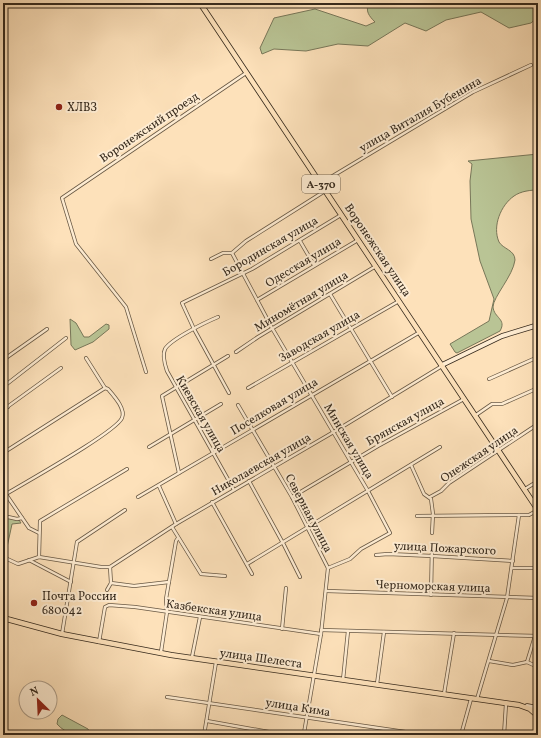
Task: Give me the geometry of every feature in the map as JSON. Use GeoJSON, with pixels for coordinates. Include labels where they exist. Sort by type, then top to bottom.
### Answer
{"type":"FeatureCollection","features":[{"type":"Feature","properties":{"kind":"main road","name":"Воронежская улица"},"geometry":{"type":"LineString","coordinates":[[200,3],[400,300],[538,510]]}},
{"type":"Feature","properties":{"kind":"main road"},"geometry":{"type":"LineString","coordinates":[[442,365],[502,336],[538,325]]}},
{"type":"Feature","properties":{"kind":"main road","name":"улица Шелеста"},"geometry":{"type":"LineString","coordinates":[[3,618],[62,634],[160,653],[538,708]]}},
{"type":"Feature","properties":{"kind":"main road","name":"улица Шелеста"},"geometry":{"type":"LineString","coordinates":[[519,705],[530,709],[538,716]]}},
{"type":"Feature","properties":{"kind":"street","name":"улица Виталия Бубенина"},"geometry":{"type":"LineString","coordinates":[[321,184],[473,92],[531,65]]}},
{"type":"Feature","properties":{"kind":"street","name":"Воронежский проезд"},"geometry":{"type":"LineString","coordinates":[[146,372],[125,305],[76,244],[62,198],[247,73]]}},
{"type":"Feature","properties":{"kind":"street"},"geometry":{"type":"LineString","coordinates":[[211,259],[223,253],[232,253],[246,241],[326,190]]}},
{"type":"Feature","properties":{"kind":"street","name":"Бородинская улица"},"geometry":{"type":"LineString","coordinates":[[194,329],[183,307],[183,302],[242,274],[342,215]]}},
{"type":"Feature","properties":{"kind":"street","name":"Одесская улица"},"geometry":{"type":"LineString","coordinates":[[257,300],[358,239]]}},
{"type":"Feature","properties":{"kind":"street"},"geometry":{"type":"LineString","coordinates":[[300,241],[314,265]]}},
{"type":"Feature","properties":{"kind":"street","name":"Минская улица"},"geometry":{"type":"LineString","coordinates":[[232,253],[272,328],[386,523],[389,534],[364,547],[350,559],[328,568]]}},
{"type":"Feature","properties":{"kind":"street","name":"Миномётная улица"},"geometry":{"type":"LineString","coordinates":[[236,352],[272,328],[376,266]]}},
{"type":"Feature","properties":{"kind":"street"},"geometry":{"type":"LineString","coordinates":[[330,294],[392,397]]}},
{"type":"Feature","properties":{"kind":"street","name":"Заводская улица"},"geometry":{"type":"LineString","coordinates":[[248,388],[400,300]]}},
{"type":"Feature","properties":{"kind":"street"},"geometry":{"type":"LineString","coordinates":[[218,317],[194,329],[229,393]]}},
{"type":"Feature","properties":{"kind":"street"},"geometry":{"type":"LineString","coordinates":[[3,360],[47,329]]}},
{"type":"Feature","properties":{"kind":"street","name":"Киевская улица"},"geometry":{"type":"LineString","coordinates":[[194,329],[169,345],[164,351],[165,365],[176,388],[234,490]]}},
{"type":"Feature","properties":{"kind":"street","name":"Поселковая улица"},"geometry":{"type":"LineString","coordinates":[[138,497],[420,332]]}},
{"type":"Feature","properties":{"kind":"street"},"geometry":{"type":"LineString","coordinates":[[3,387],[66,338]]}},
{"type":"Feature","properties":{"kind":"street"},"geometry":{"type":"LineString","coordinates":[[179,473],[172,434],[162,396],[228,356]]}},
{"type":"Feature","properties":{"kind":"street"},"geometry":{"type":"LineString","coordinates":[[489,379],[538,357]]}},
{"type":"Feature","properties":{"kind":"street"},"geometry":{"type":"LineString","coordinates":[[4,495],[94,440],[116,425],[122,418],[122,412],[116,398],[108,389],[105,388],[86,358]]}},
{"type":"Feature","properties":{"kind":"street","name":"Николаевская улица"},"geometry":{"type":"LineString","coordinates":[[110,566],[212,502],[275,467],[392,397],[442,365]]}},
{"type":"Feature","properties":{"kind":"street"},"geometry":{"type":"LineString","coordinates":[[3,410],[61,368]]}},
{"type":"Feature","properties":{"kind":"street"},"geometry":{"type":"LineString","coordinates":[[3,453],[105,388]]}},
{"type":"Feature","properties":{"kind":"street"},"geometry":{"type":"LineString","coordinates":[[476,415],[492,404],[502,404],[538,388]]}},
{"type":"Feature","properties":{"kind":"street","name":"Брянская улица"},"geometry":{"type":"LineString","coordinates":[[292,497],[464,398]]}},
{"type":"Feature","properties":{"kind":"street"},"geometry":{"type":"LineString","coordinates":[[3,400],[8,407]]}},
{"type":"Feature","properties":{"kind":"street"},"geometry":{"type":"LineString","coordinates":[[149,447],[222,404]]}},
{"type":"Feature","properties":{"kind":"street","name":"Северная улица"},"geometry":{"type":"LineString","coordinates":[[238,405],[292,497],[328,568],[327,591],[304,732]]}},
{"type":"Feature","properties":{"kind":"street","name":"Онежская улица"},"geometry":{"type":"LineString","coordinates":[[430,497],[538,424]]}},
{"type":"Feature","properties":{"kind":"street"},"geometry":{"type":"LineString","coordinates":[[247,564],[440,448]]}},
{"type":"Feature","properties":{"kind":"street"},"geometry":{"type":"LineString","coordinates":[[410,465],[424,494],[430,497],[433,516],[432,533]]}},
{"type":"Feature","properties":{"kind":"street"},"geometry":{"type":"LineString","coordinates":[[39,557],[39,523],[44,518],[127,469]]}},
{"type":"Feature","properties":{"kind":"street"},"geometry":{"type":"LineString","coordinates":[[525,490],[538,480]]}},
{"type":"Feature","properties":{"kind":"street"},"geometry":{"type":"LineString","coordinates":[[249,481],[283,542],[300,578]]}},
{"type":"Feature","properties":{"kind":"street"},"geometry":{"type":"LineString","coordinates":[[159,486],[176,524]]}},
{"type":"Feature","properties":{"kind":"street"},"geometry":{"type":"LineString","coordinates":[[3,490],[4,495],[29,528],[39,533]]}},
{"type":"Feature","properties":{"kind":"street"},"geometry":{"type":"LineString","coordinates":[[212,502],[252,574]]}},
{"type":"Feature","properties":{"kind":"street"},"geometry":{"type":"LineString","coordinates":[[62,634],[77,542],[125,510]]}},
{"type":"Feature","properties":{"kind":"street"},"geometry":{"type":"LineString","coordinates":[[417,516],[519,515],[531,514],[538,510]]}},
{"type":"Feature","properties":{"kind":"street"},"geometry":{"type":"LineString","coordinates":[[477,699],[507,598],[519,515]]}},
{"type":"Feature","properties":{"kind":"street"},"geometry":{"type":"LineString","coordinates":[[3,542],[6,534],[5,519],[8,517],[17,519],[22,518]]}},
{"type":"Feature","properties":{"kind":"street"},"geometry":{"type":"LineString","coordinates":[[172,527],[201,574],[225,576]]}},
{"type":"Feature","properties":{"kind":"street"},"geometry":{"type":"LineString","coordinates":[[160,653],[167,612],[166,599],[176,541],[178,538]]}},
{"type":"Feature","properties":{"kind":"street"},"geometry":{"type":"LineString","coordinates":[[432,545],[432,595]]}},
{"type":"Feature","properties":{"kind":"street","name":"улица Пожарского"},"geometry":{"type":"LineString","coordinates":[[376,556],[388,554],[513,562]]}},
{"type":"Feature","properties":{"kind":"street"},"geometry":{"type":"LineString","coordinates":[[3,557],[18,564],[39,557],[73,564],[101,567],[110,566],[111,583],[107,590]]}},
{"type":"Feature","properties":{"kind":"street"},"geometry":{"type":"LineString","coordinates":[[29,560],[71,582]]}},
{"type":"Feature","properties":{"kind":"street"},"geometry":{"type":"LineString","coordinates":[[512,568],[538,568]]}},
{"type":"Feature","properties":{"kind":"street"},"geometry":{"type":"LineString","coordinates":[[111,583],[134,586],[169,582]]}},
{"type":"Feature","properties":{"kind":"street"},"geometry":{"type":"LineString","coordinates":[[282,629],[286,588]]}},
{"type":"Feature","properties":{"kind":"street","name":"Черноморская улица"},"geometry":{"type":"LineString","coordinates":[[327,591],[538,598]]}},
{"type":"Feature","properties":{"kind":"street","name":"Казбекская улица"},"geometry":{"type":"LineString","coordinates":[[99,642],[105,608],[112,605],[282,629],[321,632],[348,631],[536,636],[527,662]]}},
{"type":"Feature","properties":{"kind":"street"},"geometry":{"type":"LineString","coordinates":[[192,658],[200,617]]}},
{"type":"Feature","properties":{"kind":"street"},"geometry":{"type":"LineString","coordinates":[[343,680],[348,631]]}},
{"type":"Feature","properties":{"kind":"street"},"geometry":{"type":"LineString","coordinates":[[377,684],[384,632]]}},
{"type":"Feature","properties":{"kind":"street"},"geometry":{"type":"LineString","coordinates":[[444,695],[454,633]]}},
{"type":"Feature","properties":{"kind":"street"},"geometry":{"type":"LineString","coordinates":[[204,735],[216,662]]}},
{"type":"Feature","properties":{"kind":"street"},"geometry":{"type":"LineString","coordinates":[[489,662],[513,665],[527,662],[538,667]]}},
{"type":"Feature","properties":{"kind":"street","name":"улица Кима"},"geometry":{"type":"LineString","coordinates":[[167,697],[210,702],[426,735]]}},
{"type":"Feature","properties":{"kind":"street"},"geometry":{"type":"LineString","coordinates":[[461,735],[471,699]]}},
{"type":"Feature","properties":{"kind":"street"},"geometry":{"type":"LineString","coordinates":[[504,735],[506,703]]}},
{"type":"Feature","properties":{"kind":"street"},"geometry":{"type":"LineString","coordinates":[[207,721],[280,734]]}},
{"type":"Feature","properties":{"kind":"green space"},"geometry":{"type":"Polygon","coordinates":[[[369,3],[538,3],[538,17],[531,23],[509,28],[481,12],[446,20],[426,31],[405,23],[368,46],[338,44],[306,51],[274,49],[262,54],[260,48],[274,18],[315,9],[366,26],[375,22],[368,13],[367,8],[369,3]]]}},
{"type":"Feature","properties":{"kind":"green space"},"geometry":{"type":"Polygon","coordinates":[[[538,154],[538,190],[517,194],[509,200],[502,210],[497,223],[497,236],[499,242],[513,254],[515,260],[511,273],[496,298],[493,307],[501,321],[502,327],[500,331],[457,353],[450,344],[489,321],[494,299],[480,261],[471,219],[470,181],[472,164],[468,161],[538,154]]]}},
{"type":"Feature","properties":{"kind":"green space"},"geometry":{"type":"Polygon","coordinates":[[[70,319],[76,323],[84,337],[89,337],[106,324],[109,325],[109,329],[93,342],[75,350],[71,345],[70,319]]]}},
{"type":"Feature","properties":{"kind":"green space"},"geometry":{"type":"Polygon","coordinates":[[[9,518],[19,520],[21,523],[12,524],[6,552],[4,542],[6,520],[9,518]]]}},
{"type":"Feature","properties":{"kind":"green space"},"geometry":{"type":"Polygon","coordinates":[[[62,715],[88,729],[91,735],[68,732],[57,724],[58,719],[62,715]]]}},
{"type":"Feature","properties":{"kind":"place","name":"ХЛВЗ"},"geometry":{"type":"Point","coordinates":[59,107]}},
{"type":"Feature","properties":{"kind":"place","name":"Почта России 680042"},"geometry":{"type":"Point","coordinates":[34,603]}}]}
